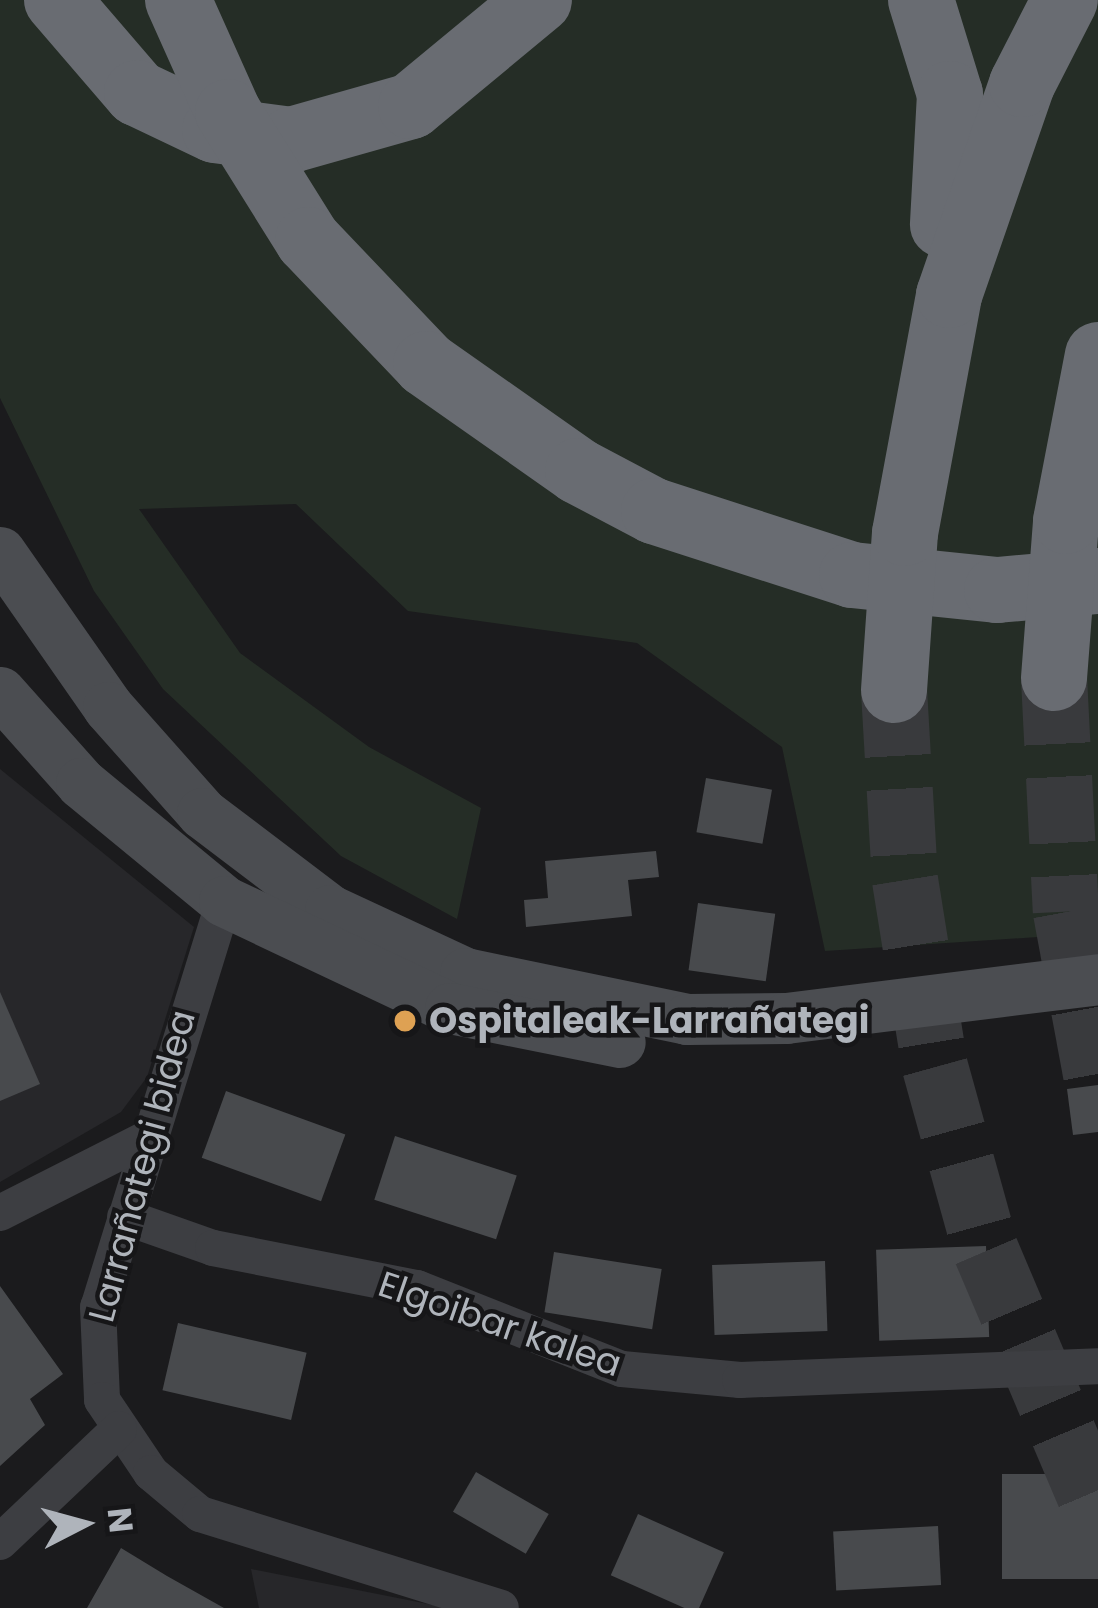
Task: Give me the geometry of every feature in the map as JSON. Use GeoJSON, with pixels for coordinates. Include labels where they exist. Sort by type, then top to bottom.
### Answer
{"type":"FeatureCollection","features":[{"type":"Feature","properties":{"kind":"highway"},"geometry":{"type":"LineString","coordinates":[[57,0],[137,93],[215,130],[291,140],[411,106],[539,0]]}},
{"type":"Feature","properties":{"kind":"highway"},"geometry":{"type":"LineString","coordinates":[[178,0],[206,70],[308,240],[426,364],[502,422],[654,511],[772,555],[997,590],[1098,581]]}},
{"type":"Feature","properties":{"kind":"highway"},"geometry":{"type":"LineString","coordinates":[[921,0],[941,46],[953,136],[922,329],[928,385]]}},
{"type":"Feature","properties":{"kind":"highway"},"geometry":{"type":"LineString","coordinates":[[894,690],[928,385],[974,213],[1065,0]]}},
{"type":"Feature","properties":{"kind":"highway"},"geometry":{"type":"LineString","coordinates":[[1054,679],[1066,521],[1098,355]]}},
{"type":"Feature","properties":{"kind":"main road"},"geometry":{"type":"LineString","coordinates":[[0,552],[19,605],[202,813],[266,870],[406,949]]}},
{"type":"Feature","properties":{"kind":"main road"},"geometry":{"type":"LineString","coordinates":[[0,692],[81,783],[224,901],[450,1008],[598,1040],[785,1048],[1098,1010]]}},
{"type":"Feature","properties":{"kind":"main road"},"geometry":{"type":"LineString","coordinates":[[81,783],[157,823],[172,803],[162,770]]}},
{"type":"Feature","properties":{"kind":"main road"},"geometry":{"type":"LineString","coordinates":[[202,813],[224,901]]}},
{"type":"Feature","properties":{"kind":"main road"},"geometry":{"type":"LineString","coordinates":[[224,901],[258,895],[406,949],[569,1000],[687,1019],[786,1018],[1098,979]]}},
{"type":"Feature","properties":{"kind":"street","name":"Larrañategi bidea"},"geometry":{"type":"LineString","coordinates":[[224,901],[146,1138],[95,1335],[102,1400],[119,1429],[174,1497],[231,1530],[502,1608]]}},
{"type":"Feature","properties":{"kind":"street"},"geometry":{"type":"LineString","coordinates":[[0,1213],[146,1138]]}},
{"type":"Feature","properties":{"kind":"street","name":"Elgoibar kalea"},"geometry":{"type":"LineString","coordinates":[[124,1217],[213,1248],[417,1288],[622,1369],[740,1380],[1098,1366]]}},
{"type":"Feature","properties":{"kind":"street"},"geometry":{"type":"LineString","coordinates":[[0,1542],[119,1429]]}},
{"type":"Feature","properties":{"kind":"shaded area"},"geometry":{"type":"Polygon","coordinates":[[[0,0],[1098,0],[1098,933],[825,951],[782,747],[637,643],[408,611],[296,504],[139,509],[240,653],[369,747],[481,808],[457,919],[341,856],[163,689],[94,591],[0,398],[0,0]]]}},
{"type":"Feature","properties":{"kind":"shaded area"},"geometry":{"type":"Polygon","coordinates":[[[0,769],[194,927],[147,1077],[121,1112],[0,1182],[0,769]]]}},
{"type":"Feature","properties":{"kind":"shaded area"},"geometry":{"type":"Polygon","coordinates":[[[251,1569],[433,1605],[444,1608],[259,1608],[251,1569]]]}},
{"type":"Feature","properties":{"kind":"building"},"geometry":{"type":"Polygon","coordinates":[[[706,778],[772,790],[762,844],[696,832],[706,778]]]}},
{"type":"Feature","properties":{"kind":"building"},"geometry":{"type":"Polygon","coordinates":[[[656,851],[659,877],[628,880],[632,916],[526,927],[524,900],[548,898],[545,861],[656,851]]]}},
{"type":"Feature","properties":{"kind":"building"},"geometry":{"type":"Polygon","coordinates":[[[698,903],[775,914],[766,981],[689,970],[698,903]]]}},
{"type":"Feature","properties":{"kind":"building"},"geometry":{"type":"Polygon","coordinates":[[[0,992],[40,1084],[0,1101],[0,992]]]}},
{"type":"Feature","properties":{"kind":"building"},"geometry":{"type":"Polygon","coordinates":[[[1098,1085],[1098,1132],[1073,1135],[1067,1089],[1098,1085]]]}},
{"type":"Feature","properties":{"kind":"building"},"geometry":{"type":"Polygon","coordinates":[[[226,1091],[345,1134],[321,1201],[202,1158],[226,1091]]]}},
{"type":"Feature","properties":{"kind":"building"},"geometry":{"type":"Polygon","coordinates":[[[395,1136],[517,1176],[496,1239],[374,1200],[395,1136]]]}},
{"type":"Feature","properties":{"kind":"building"},"geometry":{"type":"Polygon","coordinates":[[[986,1246],[989,1337],[879,1341],[876,1250],[986,1246]]]}},
{"type":"Feature","properties":{"kind":"building"},"geometry":{"type":"Polygon","coordinates":[[[554,1252],[662,1269],[652,1329],[544,1312],[554,1252]]]}},
{"type":"Feature","properties":{"kind":"building"},"geometry":{"type":"Polygon","coordinates":[[[825,1261],[827,1331],[715,1335],[712,1265],[825,1261]]]}},
{"type":"Feature","properties":{"kind":"building"},"geometry":{"type":"Polygon","coordinates":[[[0,1286],[63,1374],[30,1399],[45,1425],[0,1466],[0,1286]]]}},
{"type":"Feature","properties":{"kind":"building"},"geometry":{"type":"Polygon","coordinates":[[[178,1323],[307,1353],[291,1420],[162,1390],[178,1323]]]}},
{"type":"Feature","properties":{"kind":"building"},"geometry":{"type":"Polygon","coordinates":[[[476,1472],[549,1514],[526,1554],[453,1512],[476,1472]]]}},
{"type":"Feature","properties":{"kind":"building"},"geometry":{"type":"Polygon","coordinates":[[[1002,1474],[1098,1474],[1098,1579],[1002,1579],[1002,1474]]]}},
{"type":"Feature","properties":{"kind":"building"},"geometry":{"type":"Polygon","coordinates":[[[638,1514],[724,1552],[699,1608],[684,1608],[611,1575],[638,1514]]]}},
{"type":"Feature","properties":{"kind":"building"},"geometry":{"type":"Polygon","coordinates":[[[938,1526],[941,1585],[836,1590],[833,1531],[938,1526]]]}},
{"type":"Feature","properties":{"kind":"building"},"geometry":{"type":"Polygon","coordinates":[[[121,1548],[167,1576],[224,1608],[87,1608],[121,1548]]]}},
{"type":"Feature","properties":{"kind":"tunnel"},"geometry":{"type":"LineString","coordinates":[[1054,678],[1066,912],[1098,1085]]}},
{"type":"Feature","properties":{"kind":"tunnel"},"geometry":{"type":"LineString","coordinates":[[894,690],[905,880],[935,1067],[986,1251],[1098,1515]]}},
{"type":"Feature","properties":{"kind":"place","name":"Ospitaleak-Larrañategi"},"geometry":{"type":"Point","coordinates":[405,1021]}}]}
